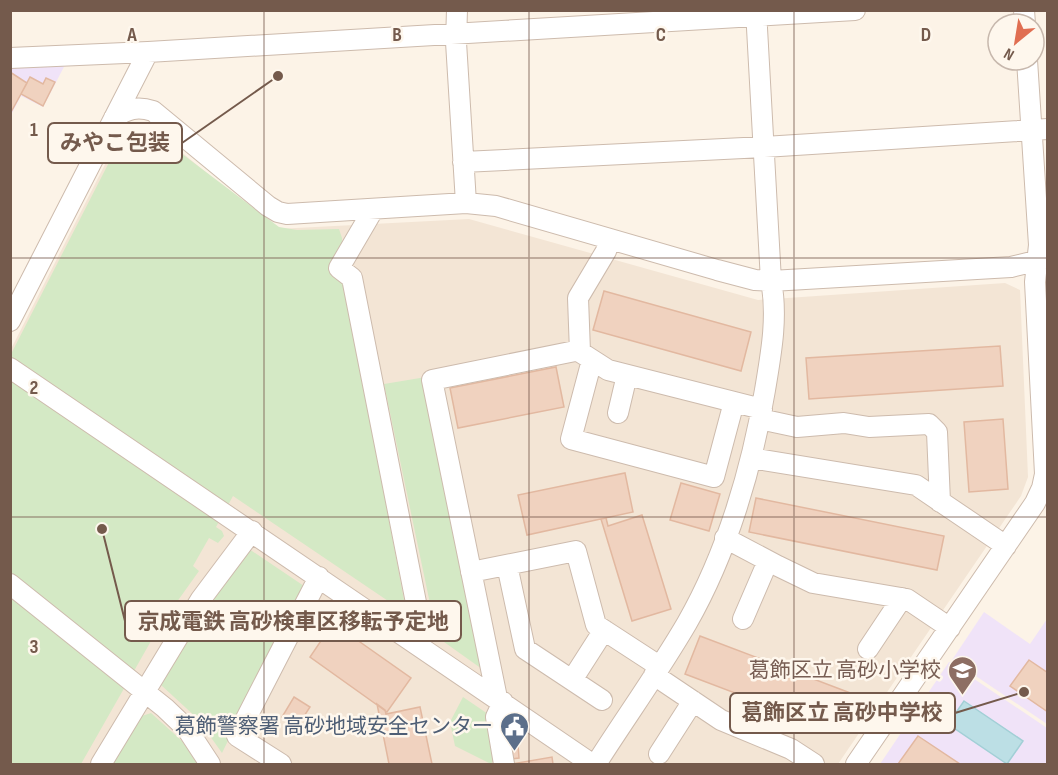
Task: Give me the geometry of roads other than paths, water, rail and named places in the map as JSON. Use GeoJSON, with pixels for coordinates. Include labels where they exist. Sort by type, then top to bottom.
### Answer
{"type":"FeatureCollection","features":[{"type":"Feature","properties":{"kind":"street"},"geometry":{"type":"LineString","coordinates":[[457,10],[456,42],[466,203]]}},
{"type":"Feature","properties":{"kind":"street"},"geometry":{"type":"LineString","coordinates":[[10,58],[148,52],[756,13],[855,10]]}},
{"type":"Feature","properties":{"kind":"street"},"geometry":{"type":"LineString","coordinates":[[10,368],[594,765],[688,622],[709,579],[751,458],[761,414],[774,326],[774,297],[771,281],[756,13]]}},
{"type":"Feature","properties":{"kind":"street"},"geometry":{"type":"LineString","coordinates":[[10,321],[148,52]]}},
{"type":"Feature","properties":{"kind":"street"},"geometry":{"type":"LineString","coordinates":[[856,765],[1035,503],[1046,475],[1046,416],[1035,282],[1042,260],[1039,245],[1039,130],[1029,72]]}},
{"type":"Feature","properties":{"kind":"street"},"geometry":{"type":"LineString","coordinates":[[114,118],[129,109],[153,111],[278,212],[297,214],[466,203],[496,206],[755,280],[771,281],[1011,267],[1042,260]]}},
{"type":"Feature","properties":{"kind":"street"},"geometry":{"type":"LineString","coordinates":[[463,162],[1039,130]]}},
{"type":"Feature","properties":{"kind":"street"},"geometry":{"type":"LineString","coordinates":[[373,210],[339,268],[352,278],[422,633],[416,643]]}},
{"type":"Feature","properties":{"kind":"street"},"geometry":{"type":"LineString","coordinates":[[610,239],[606,251],[578,298],[586,355],[571,439],[714,477],[734,402]]}},
{"type":"Feature","properties":{"kind":"street"},"geometry":{"type":"LineString","coordinates":[[504,765],[496,717],[500,700],[432,380],[586,355],[608,370],[734,402],[797,426],[844,423],[868,427],[929,424],[937,432],[940,502]]}},
{"type":"Feature","properties":{"kind":"street"},"geometry":{"type":"LineString","coordinates":[[618,413],[627,375]]}},
{"type":"Feature","properties":{"kind":"street"},"geometry":{"type":"LineString","coordinates":[[751,458],[915,485],[1006,546]]}},
{"type":"Feature","properties":{"kind":"street"},"geometry":{"type":"LineString","coordinates":[[101,765],[201,599],[252,531]]}},
{"type":"Feature","properties":{"kind":"street"},"geometry":{"type":"LineString","coordinates":[[725,538],[813,583],[907,599],[950,628]]}},
{"type":"Feature","properties":{"kind":"street"},"geometry":{"type":"LineString","coordinates":[[471,572],[576,551],[596,625],[693,701],[721,720],[791,749],[814,765]]}},
{"type":"Feature","properties":{"kind":"street"},"geometry":{"type":"LineString","coordinates":[[743,619],[768,561]]}},
{"type":"Feature","properties":{"kind":"street"},"geometry":{"type":"LineString","coordinates":[[507,565],[525,649],[602,700]]}},
{"type":"Feature","properties":{"kind":"street"},"geometry":{"type":"LineString","coordinates":[[281,765],[237,736],[319,577]]}},
{"type":"Feature","properties":{"kind":"street"},"geometry":{"type":"LineString","coordinates":[[10,584],[187,729],[210,765]]}},
{"type":"Feature","properties":{"kind":"street"},"geometry":{"type":"LineString","coordinates":[[868,650],[902,598]]}},
{"type":"Feature","properties":{"kind":"street"},"geometry":{"type":"LineString","coordinates":[[572,680],[604,630]]}},
{"type":"Feature","properties":{"kind":"street"},"geometry":{"type":"LineString","coordinates":[[659,754],[693,701]]}},
{"type":"Feature","properties":{"kind":"water"},"geometry":{"type":"Polygon","coordinates":[[[964,701],[1023,741],[1007,764],[948,724],[964,701]]]}},
{"type":"Feature","properties":{"kind":"place","name":"みやこ包装"},"geometry":{"type":"Point","coordinates":[278,76]}},
{"type":"Feature","properties":{"kind":"place","name":"京成電鉄 高砂検車区移転予定地"},"geometry":{"type":"Point","coordinates":[102,529]}},
{"type":"Feature","properties":{"kind":"place","name":"葛飾区立 高砂中学校"},"geometry":{"type":"Point","coordinates":[1024,692]}},
{"type":"Feature","properties":{"kind":"place","name":"葛飾区立 高砂小学校"},"geometry":{"type":"Point","coordinates":[962,696]}},
{"type":"Feature","properties":{"kind":"place","name":"葛飾警察署 高砂地域安全センター"},"geometry":{"type":"Point","coordinates":[514,752]}}]}
